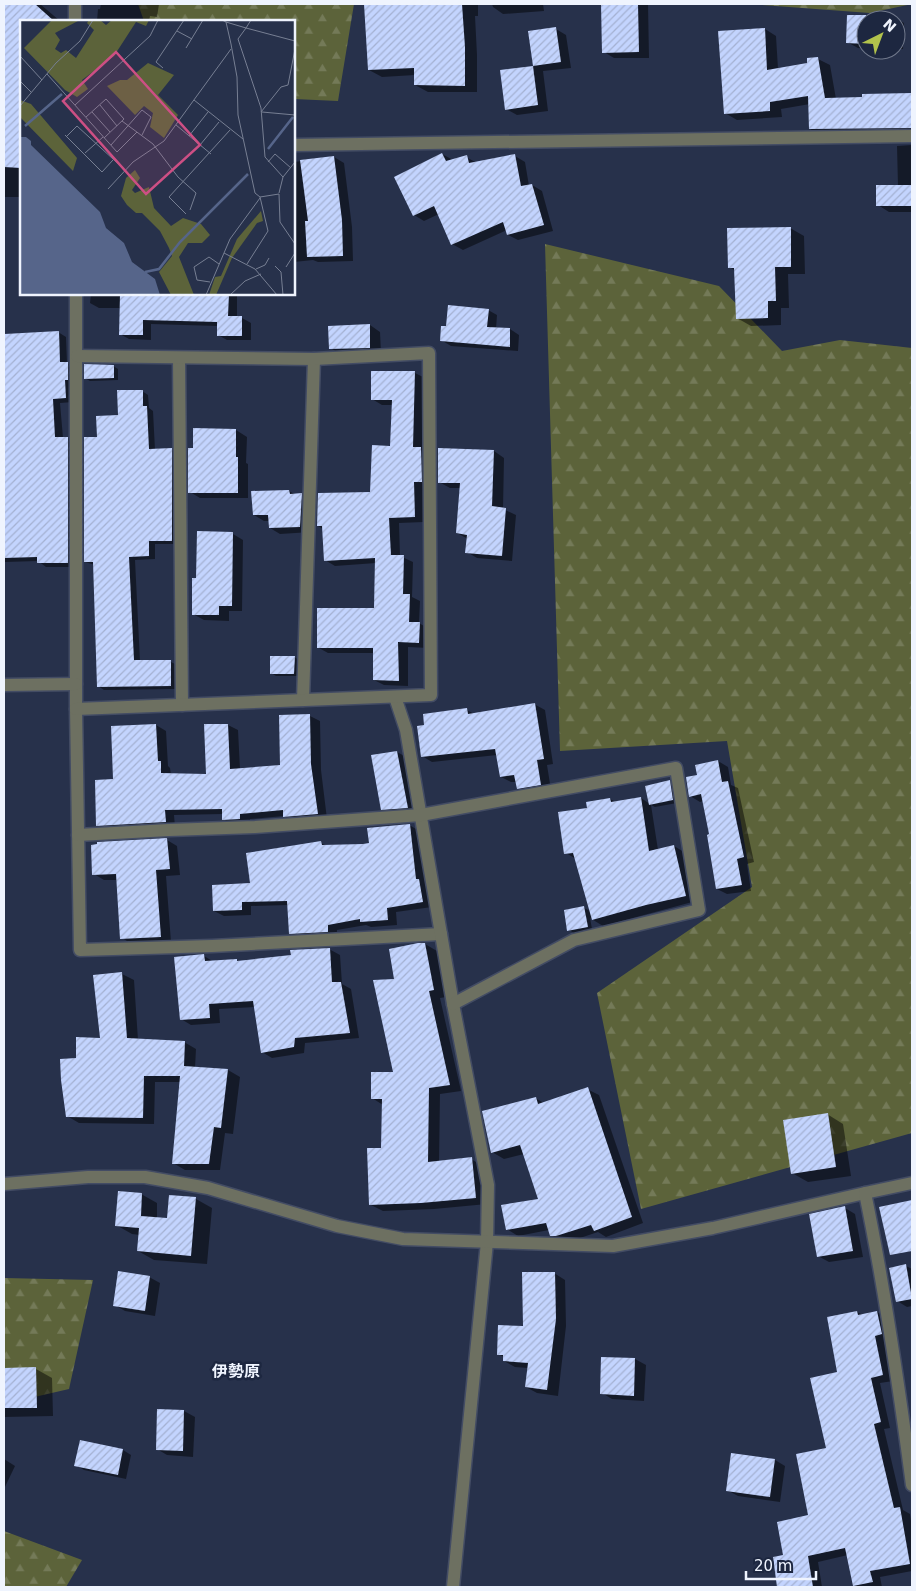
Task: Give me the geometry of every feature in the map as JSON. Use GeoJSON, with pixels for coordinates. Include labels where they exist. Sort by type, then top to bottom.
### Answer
{"type":"FeatureCollection","features":[{"type":"Feature","properties":{"kind":"street"},"geometry":{"type":"LineString","coordinates":[[75,4],[75,20]]}},
{"type":"Feature","properties":{"kind":"street"},"geometry":{"type":"LineString","coordinates":[[295,145],[912,136]]}},
{"type":"Feature","properties":{"kind":"street"},"geometry":{"type":"LineString","coordinates":[[76,295],[76,709],[80,950],[212,946],[441,934]]}},
{"type":"Feature","properties":{"kind":"street"},"geometry":{"type":"LineString","coordinates":[[76,709],[431,695],[429,353],[314,359],[77,356]]}},
{"type":"Feature","properties":{"kind":"street"},"geometry":{"type":"LineString","coordinates":[[179,358],[182,705]]}},
{"type":"Feature","properties":{"kind":"street"},"geometry":{"type":"LineString","coordinates":[[303,700],[314,359]]}},
{"type":"Feature","properties":{"kind":"street"},"geometry":{"type":"LineString","coordinates":[[4,685],[76,684]]}},
{"type":"Feature","properties":{"kind":"street"},"geometry":{"type":"LineString","coordinates":[[395,697],[406,730],[453,1004],[488,1185],[486,1242],[453,1587]]}},
{"type":"Feature","properties":{"kind":"street"},"geometry":{"type":"LineString","coordinates":[[78,836],[255,827],[420,815],[676,768],[699,910],[574,940],[453,1004]]}},
{"type":"Feature","properties":{"kind":"street"},"geometry":{"type":"LineString","coordinates":[[4,1184],[88,1177],[145,1177],[208,1188],[338,1226],[403,1239],[613,1246],[713,1228],[912,1183]]}},
{"type":"Feature","properties":{"kind":"street"},"geometry":{"type":"LineString","coordinates":[[865,1193],[907,1410],[912,1485]]}},
{"type":"Feature","properties":{"kind":"green space"},"geometry":{"type":"Polygon","coordinates":[[[138,4],[354,4],[338,101],[295,99],[295,20],[144,20],[138,4]]]}},
{"type":"Feature","properties":{"kind":"green space"},"geometry":{"type":"Polygon","coordinates":[[[749,4],[912,4],[884,10],[856,10],[856,12],[749,4]]]}},
{"type":"Feature","properties":{"kind":"green space"},"geometry":{"type":"Polygon","coordinates":[[[545,244],[719,286],[782,351],[840,340],[912,348],[912,1133],[641,1209],[597,993],[752,887],[727,741],[560,751],[545,244]]]}},
{"type":"Feature","properties":{"kind":"green space"},"geometry":{"type":"Polygon","coordinates":[[[4,1278],[93,1280],[69,1389],[4,1404],[4,1278]]]}},
{"type":"Feature","properties":{"kind":"green space"},"geometry":{"type":"Polygon","coordinates":[[[4,1531],[82,1560],[66,1587],[4,1587],[4,1531]]]}},
{"type":"Feature","properties":{"kind":"building"},"geometry":{"type":"Polygon","coordinates":[[[4,4],[35,4],[53,20],[20,20],[20,168],[4,167],[4,4]]]}},
{"type":"Feature","properties":{"kind":"building"},"geometry":{"type":"Polygon","coordinates":[[[364,4],[462,4],[465,86],[414,85],[414,68],[368,70],[364,4]]]}},
{"type":"Feature","properties":{"kind":"building"},"geometry":{"type":"Polygon","coordinates":[[[601,4],[638,4],[639,52],[602,53],[601,4]]]}},
{"type":"Feature","properties":{"kind":"building"},"geometry":{"type":"Polygon","coordinates":[[[847,15],[856,15],[856,44],[846,43],[847,15]]]}},
{"type":"Feature","properties":{"kind":"building"},"geometry":{"type":"Polygon","coordinates":[[[556,27],[561,62],[533,66],[528,31],[556,27]]]}},
{"type":"Feature","properties":{"kind":"building"},"geometry":{"type":"Polygon","coordinates":[[[765,28],[767,70],[807,63],[807,58],[818,57],[825,98],[862,97],[862,94],[912,93],[912,128],[809,129],[808,96],[770,102],[770,111],[724,114],[718,31],[765,28]]]}},
{"type":"Feature","properties":{"kind":"building"},"geometry":{"type":"Polygon","coordinates":[[[533,66],[538,105],[505,110],[500,70],[533,66]]]}},
{"type":"Feature","properties":{"kind":"building"},"geometry":{"type":"Polygon","coordinates":[[[442,153],[446,161],[467,155],[469,163],[515,154],[521,186],[532,184],[544,225],[507,235],[503,222],[451,245],[434,206],[413,216],[394,177],[442,153]]]}},
{"type":"Feature","properties":{"kind":"building"},"geometry":{"type":"Polygon","coordinates":[[[334,156],[342,220],[343,256],[307,257],[305,221],[308,221],[300,160],[334,156]]]}},
{"type":"Feature","properties":{"kind":"building"},"geometry":{"type":"Polygon","coordinates":[[[876,185],[912,185],[912,206],[876,206],[876,185]]]}},
{"type":"Feature","properties":{"kind":"building"},"geometry":{"type":"Polygon","coordinates":[[[791,227],[791,267],[775,267],[776,301],[768,301],[768,318],[736,319],[734,268],[728,268],[727,228],[791,227]]]}},
{"type":"Feature","properties":{"kind":"building"},"geometry":{"type":"Polygon","coordinates":[[[120,295],[229,295],[228,316],[242,316],[242,336],[217,336],[217,322],[143,320],[143,335],[119,335],[120,295]]]}},
{"type":"Feature","properties":{"kind":"building"},"geometry":{"type":"Polygon","coordinates":[[[448,305],[489,309],[487,327],[510,328],[510,347],[440,341],[441,326],[446,326],[448,305]]]}},
{"type":"Feature","properties":{"kind":"building"},"geometry":{"type":"Polygon","coordinates":[[[370,324],[370,348],[329,349],[328,326],[370,324]]]}},
{"type":"Feature","properties":{"kind":"building"},"geometry":{"type":"Polygon","coordinates":[[[59,331],[60,362],[68,362],[68,380],[65,380],[66,398],[53,399],[55,437],[68,437],[68,563],[37,563],[37,557],[4,558],[4,334],[59,331]]]}},
{"type":"Feature","properties":{"kind":"building"},"geometry":{"type":"Polygon","coordinates":[[[84,364],[114,365],[114,378],[84,379],[84,364]]]}},
{"type":"Feature","properties":{"kind":"building"},"geometry":{"type":"Polygon","coordinates":[[[371,371],[415,371],[413,447],[421,447],[422,482],[414,482],[415,517],[389,518],[391,555],[404,555],[403,594],[410,594],[409,622],[420,622],[419,643],[398,642],[399,681],[373,680],[373,648],[317,648],[317,608],[374,608],[375,558],[324,561],[322,526],[317,526],[318,493],[370,492],[372,445],[390,446],[392,400],[371,400],[371,371]]]}},
{"type":"Feature","properties":{"kind":"building"},"geometry":{"type":"Polygon","coordinates":[[[117,390],[143,390],[143,406],[147,406],[149,449],[172,448],[172,541],[149,541],[149,556],[129,557],[134,660],[171,660],[171,686],[97,687],[93,562],[84,562],[84,437],[97,437],[96,416],[118,415],[117,390]]]}},
{"type":"Feature","properties":{"kind":"building"},"geometry":{"type":"Polygon","coordinates":[[[193,428],[236,429],[238,493],[188,493],[188,448],[193,448],[193,428]]]}},
{"type":"Feature","properties":{"kind":"building"},"geometry":{"type":"Polygon","coordinates":[[[438,448],[494,450],[492,506],[506,508],[502,556],[465,553],[467,535],[456,533],[460,483],[438,483],[438,448]]]}},
{"type":"Feature","properties":{"kind":"building"},"geometry":{"type":"Polygon","coordinates":[[[289,490],[290,494],[302,493],[300,527],[269,528],[268,515],[253,515],[251,491],[289,490]]]}},
{"type":"Feature","properties":{"kind":"building"},"geometry":{"type":"Polygon","coordinates":[[[197,531],[233,532],[232,606],[219,606],[219,615],[192,615],[192,578],[196,578],[197,531]]]}},
{"type":"Feature","properties":{"kind":"building"},"geometry":{"type":"Polygon","coordinates":[[[270,656],[295,656],[294,674],[270,674],[270,656]]]}},
{"type":"Feature","properties":{"kind":"building"},"geometry":{"type":"Polygon","coordinates":[[[535,703],[544,759],[537,760],[541,785],[517,789],[514,775],[500,777],[495,749],[421,757],[417,726],[424,725],[423,714],[467,708],[468,714],[535,703]]]}},
{"type":"Feature","properties":{"kind":"building"},"geometry":{"type":"Polygon","coordinates":[[[310,714],[311,764],[318,814],[283,817],[283,810],[240,814],[240,819],[222,820],[222,809],[165,810],[166,822],[96,826],[95,780],[113,779],[111,726],[156,724],[158,761],[161,761],[161,773],[206,774],[204,724],[228,724],[230,769],[280,765],[279,715],[310,714]]]}},
{"type":"Feature","properties":{"kind":"building"},"geometry":{"type":"Polygon","coordinates":[[[397,751],[408,808],[381,810],[371,755],[397,751]]]}},
{"type":"Feature","properties":{"kind":"building"},"geometry":{"type":"Polygon","coordinates":[[[718,760],[722,782],[728,781],[744,857],[737,859],[742,885],[716,889],[707,835],[709,834],[701,794],[689,797],[686,777],[697,775],[695,765],[718,760]]]}},
{"type":"Feature","properties":{"kind":"building"},"geometry":{"type":"Polygon","coordinates":[[[670,780],[673,800],[649,805],[645,786],[670,780]]]}},
{"type":"Feature","properties":{"kind":"building"},"geometry":{"type":"Polygon","coordinates":[[[641,797],[649,851],[674,845],[686,896],[592,920],[573,853],[564,854],[558,812],[587,808],[586,802],[610,798],[611,802],[641,797]]]}},
{"type":"Feature","properties":{"kind":"building"},"geometry":{"type":"Polygon","coordinates":[[[410,824],[416,879],[419,879],[423,902],[387,908],[388,920],[360,922],[360,919],[328,925],[328,932],[289,934],[287,901],[242,902],[242,910],[213,911],[212,885],[250,883],[246,853],[321,841],[322,845],[369,843],[367,828],[410,824]]]}},
{"type":"Feature","properties":{"kind":"building"},"geometry":{"type":"Polygon","coordinates":[[[167,838],[170,869],[156,870],[161,937],[120,939],[116,874],[92,875],[91,845],[97,844],[97,842],[167,838]]]}},
{"type":"Feature","properties":{"kind":"building"},"geometry":{"type":"Polygon","coordinates":[[[584,906],[588,927],[567,931],[564,910],[584,906]]]}},
{"type":"Feature","properties":{"kind":"building"},"geometry":{"type":"Polygon","coordinates":[[[425,943],[434,990],[429,991],[450,1085],[429,1088],[428,1162],[472,1157],[476,1198],[369,1205],[367,1148],[381,1148],[382,1099],[371,1099],[371,1072],[393,1072],[373,980],[394,979],[389,949],[425,943]]]}},
{"type":"Feature","properties":{"kind":"building"},"geometry":{"type":"Polygon","coordinates":[[[330,948],[332,982],[341,982],[350,1033],[295,1038],[294,1047],[261,1053],[253,1001],[209,1004],[210,1018],[180,1020],[174,957],[204,954],[205,961],[237,959],[237,961],[291,955],[290,950],[330,948]]]}},
{"type":"Feature","properties":{"kind":"building"},"geometry":{"type":"Polygon","coordinates":[[[122,972],[127,1038],[185,1041],[184,1066],[228,1069],[221,1128],[214,1127],[209,1164],[172,1164],[180,1076],[144,1076],[143,1118],[66,1117],[60,1059],[76,1058],[76,1037],[100,1038],[93,975],[122,972]]]}},
{"type":"Feature","properties":{"kind":"building"},"geometry":{"type":"Polygon","coordinates":[[[588,1087],[632,1217],[594,1231],[591,1225],[556,1236],[550,1236],[546,1223],[506,1230],[501,1205],[538,1199],[520,1145],[491,1153],[482,1111],[536,1097],[538,1104],[588,1087]]]}},
{"type":"Feature","properties":{"kind":"building"},"geometry":{"type":"Polygon","coordinates":[[[828,1113],[836,1167],[791,1174],[783,1120],[828,1113]]]}},
{"type":"Feature","properties":{"kind":"building"},"geometry":{"type":"Polygon","coordinates":[[[118,1191],[142,1193],[141,1216],[167,1218],[169,1195],[196,1197],[191,1256],[137,1251],[139,1228],[115,1226],[118,1191]]]}},
{"type":"Feature","properties":{"kind":"building"},"geometry":{"type":"Polygon","coordinates":[[[912,1200],[912,1251],[890,1255],[879,1207],[912,1200]]]}},
{"type":"Feature","properties":{"kind":"building"},"geometry":{"type":"Polygon","coordinates":[[[845,1206],[853,1251],[817,1257],[809,1214],[845,1206]]]}},
{"type":"Feature","properties":{"kind":"building"},"geometry":{"type":"Polygon","coordinates":[[[906,1264],[912,1299],[896,1302],[889,1268],[906,1264]]]}},
{"type":"Feature","properties":{"kind":"building"},"geometry":{"type":"Polygon","coordinates":[[[118,1271],[150,1276],[145,1311],[113,1306],[118,1271]]]}},
{"type":"Feature","properties":{"kind":"building"},"geometry":{"type":"Polygon","coordinates":[[[522,1272],[555,1272],[556,1319],[547,1390],[525,1387],[528,1363],[503,1361],[503,1355],[497,1355],[498,1325],[523,1326],[522,1272]]]}},
{"type":"Feature","properties":{"kind":"building"},"geometry":{"type":"Polygon","coordinates":[[[857,1311],[858,1315],[877,1311],[882,1334],[875,1336],[883,1375],[871,1378],[881,1422],[874,1424],[894,1508],[900,1507],[910,1564],[870,1571],[873,1582],[853,1586],[845,1548],[808,1556],[813,1587],[777,1587],[773,1557],[783,1555],[777,1522],[808,1515],[796,1454],[826,1448],[810,1378],[837,1372],[827,1317],[857,1311]]]}},
{"type":"Feature","properties":{"kind":"building"},"geometry":{"type":"Polygon","coordinates":[[[601,1357],[635,1358],[634,1396],[600,1394],[601,1357]]]}},
{"type":"Feature","properties":{"kind":"building"},"geometry":{"type":"Polygon","coordinates":[[[36,1367],[37,1408],[4,1408],[4,1368],[36,1367]]]}},
{"type":"Feature","properties":{"kind":"building"},"geometry":{"type":"Polygon","coordinates":[[[157,1409],[184,1410],[183,1451],[156,1450],[157,1409]]]}},
{"type":"Feature","properties":{"kind":"building"},"geometry":{"type":"Polygon","coordinates":[[[80,1440],[123,1449],[118,1475],[74,1466],[80,1440]]]}},
{"type":"Feature","properties":{"kind":"building"},"geometry":{"type":"Polygon","coordinates":[[[731,1453],[775,1459],[770,1497],[726,1491],[731,1453]]]}},
{"type":"Feature","properties":{"kind":"district","name":"伊勢原"},"geometry":{"type":"Point","coordinates":[236,1371]}}]}
